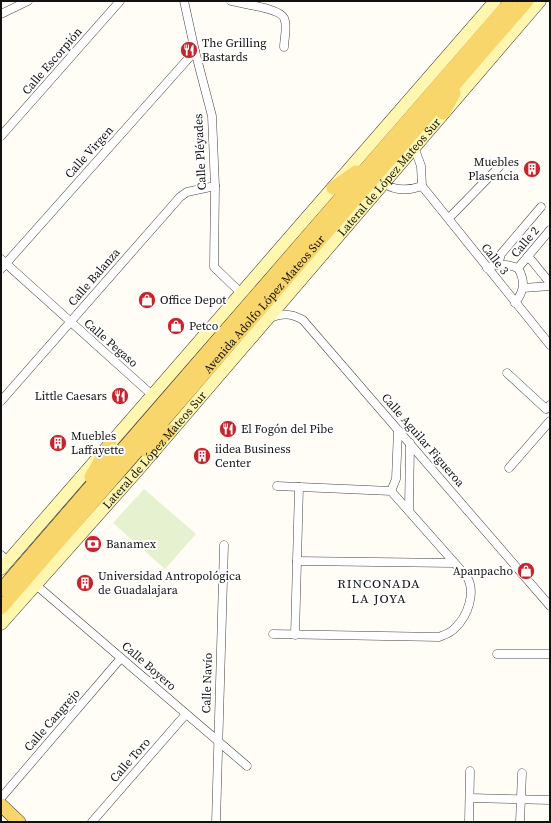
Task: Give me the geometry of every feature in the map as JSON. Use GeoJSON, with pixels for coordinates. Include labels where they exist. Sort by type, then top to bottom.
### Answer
{"type":"FeatureCollection","features":[{"type":"Feature","properties":{"kind":"main road"},"geometry":{"type":"LineString","coordinates":[[3,561],[110,444],[495,1]]}},
{"type":"Feature","properties":{"kind":"main road","name":"Avenida Adolfo López Mateos Sur"},"geometry":{"type":"LineString","coordinates":[[1,590],[511,1]]}},
{"type":"Feature","properties":{"kind":"main road","name":"Avenida Adolfo López Mateos Sur"},"geometry":{"type":"LineString","coordinates":[[1,608],[527,1]]}},
{"type":"Feature","properties":{"kind":"main road","name":"Lateral de López Mateos Sur"},"geometry":{"type":"LineString","coordinates":[[1,624],[138,470],[540,1]]}},
{"type":"Feature","properties":{"kind":"main road"},"geometry":{"type":"LineString","coordinates":[[443,113],[468,69]]}},
{"type":"Feature","properties":{"kind":"main road"},"geometry":{"type":"LineString","coordinates":[[333,188],[371,162]]}},
{"type":"Feature","properties":{"kind":"main road"},"geometry":{"type":"LineString","coordinates":[[123,467],[170,431]]}},
{"type":"Feature","properties":{"kind":"main road"},"geometry":{"type":"LineString","coordinates":[[76,504],[110,444]]}},
{"type":"Feature","properties":{"kind":"main road"},"geometry":{"type":"LineString","coordinates":[[1,805],[19,822]]}},
{"type":"Feature","properties":{"kind":"street"},"geometry":{"type":"LineString","coordinates":[[1,14],[28,1]]}},
{"type":"Feature","properties":{"kind":"street","name":"Calle Escorpión"},"geometry":{"type":"LineString","coordinates":[[1,136],[120,1]]}},
{"type":"Feature","properties":{"kind":"street","name":"Calle Pléyades"},"geometry":{"type":"LineString","coordinates":[[184,1],[212,116],[215,186],[214,267],[241,293]]}},
{"type":"Feature","properties":{"kind":"street"},"geometry":{"type":"LineString","coordinates":[[231,1],[275,11],[282,15],[285,20],[284,47]]}},
{"type":"Feature","properties":{"kind":"street","name":"Calle Virgen"},"geometry":{"type":"LineString","coordinates":[[3,264],[195,51]]}},
{"type":"Feature","properties":{"kind":"street"},"geometry":{"type":"LineString","coordinates":[[383,183],[400,190],[409,190],[422,186],[421,166],[414,147]]}},
{"type":"Feature","properties":{"kind":"street"},"geometry":{"type":"LineString","coordinates":[[449,218],[499,167]]}},
{"type":"Feature","properties":{"kind":"street","name":"Calle Balanza"},"geometry":{"type":"LineString","coordinates":[[1,401],[180,197],[191,191],[215,186]]}},
{"type":"Feature","properties":{"kind":"street","name":"Calle 3"},"geometry":{"type":"LineString","coordinates":[[422,186],[550,345]]}},
{"type":"Feature","properties":{"kind":"street"},"geometry":{"type":"LineString","coordinates":[[498,265],[501,254],[541,207]]}},
{"type":"Feature","properties":{"kind":"street","name":"Calle 2"},"geometry":{"type":"LineString","coordinates":[[518,268],[550,230]]}},
{"type":"Feature","properties":{"kind":"street"},"geometry":{"type":"LineString","coordinates":[[528,256],[550,283]]}},
{"type":"Feature","properties":{"kind":"street","name":"Calle Pegaso"},"geometry":{"type":"LineString","coordinates":[[3,264],[152,395]]}},
{"type":"Feature","properties":{"kind":"street","name":"Calle 2"},"geometry":{"type":"LineString","coordinates":[[487,268],[498,265],[510,265],[518,268],[523,277],[523,288]]}},
{"type":"Feature","properties":{"kind":"street"},"geometry":{"type":"LineString","coordinates":[[515,303],[522,294],[523,288],[550,286]]}},
{"type":"Feature","properties":{"kind":"street","name":"Calle Aguilar Figueroa"},"geometry":{"type":"LineString","coordinates":[[266,320],[283,314],[294,315],[303,320],[550,606]]}},
{"type":"Feature","properties":{"kind":"street"},"geometry":{"type":"LineString","coordinates":[[506,373],[546,409],[550,405]]}},
{"type":"Feature","properties":{"kind":"street"},"geometry":{"type":"LineString","coordinates":[[509,468],[550,421]]}},
{"type":"Feature","properties":{"kind":"street"},"geometry":{"type":"LineString","coordinates":[[391,491],[396,479],[398,430]]}},
{"type":"Feature","properties":{"kind":"street"},"geometry":{"type":"LineString","coordinates":[[409,510],[410,443]]}},
{"type":"Feature","properties":{"kind":"street"},"geometry":{"type":"LineString","coordinates":[[273,634],[439,637],[454,630],[461,622],[466,613],[472,592],[471,584],[467,577],[453,563],[409,510],[391,491],[277,486]]}},
{"type":"Feature","properties":{"kind":"street"},"geometry":{"type":"LineString","coordinates":[[295,635],[299,486]]}},
{"type":"Feature","properties":{"kind":"street","name":"Calle Navío"},"geometry":{"type":"LineString","coordinates":[[216,822],[217,741],[224,545]]}},
{"type":"Feature","properties":{"kind":"street"},"geometry":{"type":"LineString","coordinates":[[297,561],[453,563]]}},
{"type":"Feature","properties":{"kind":"street","name":"Calle Boyero"},"geometry":{"type":"LineString","coordinates":[[36,585],[247,766]]}},
{"type":"Feature","properties":{"kind":"street"},"geometry":{"type":"LineString","coordinates":[[497,654],[550,654]]}},
{"type":"Feature","properties":{"kind":"street","name":"Calle Cangrejo"},"geometry":{"type":"LineString","coordinates":[[1,798],[121,658]]}},
{"type":"Feature","properties":{"kind":"street","name":"Calle Toro"},"geometry":{"type":"LineString","coordinates":[[92,822],[186,714]]}},
{"type":"Feature","properties":{"kind":"street"},"geometry":{"type":"LineString","coordinates":[[469,822],[470,771]]}},
{"type":"Feature","properties":{"kind":"street"},"geometry":{"type":"LineString","coordinates":[[520,822],[522,773]]}},
{"type":"Feature","properties":{"kind":"street"},"geometry":{"type":"LineString","coordinates":[[470,798],[550,800]]}},
{"type":"Feature","properties":{"kind":"green space"},"geometry":{"type":"Polygon","coordinates":[[[144,489],[196,534],[165,569],[113,523],[144,489]]]}},
{"type":"Feature","properties":{"kind":"place","name":"The Grilling Bastards"},"geometry":{"type":"Point","coordinates":[189,50]}},
{"type":"Feature","properties":{"kind":"place","name":"Muebles Plasencia"},"geometry":{"type":"Point","coordinates":[532,169]}},
{"type":"Feature","properties":{"kind":"place","name":"Office Depot"},"geometry":{"type":"Point","coordinates":[147,300]}},
{"type":"Feature","properties":{"kind":"place","name":"Petco"},"geometry":{"type":"Point","coordinates":[176,326]}},
{"type":"Feature","properties":{"kind":"place","name":"Little Caesars"},"geometry":{"type":"Point","coordinates":[120,396]}},
{"type":"Feature","properties":{"kind":"place","name":"El Fogón del Pibe"},"geometry":{"type":"Point","coordinates":[228,429]}},
{"type":"Feature","properties":{"kind":"place","name":"Muebles Laffayette"},"geometry":{"type":"Point","coordinates":[58,443]}},
{"type":"Feature","properties":{"kind":"place","name":"iidea Business Center"},"geometry":{"type":"Point","coordinates":[202,456]}},
{"type":"Feature","properties":{"kind":"place","name":"Banamex"},"geometry":{"type":"Point","coordinates":[93,544]}},
{"type":"Feature","properties":{"kind":"place","name":"Apanpacho"},"geometry":{"type":"Point","coordinates":[526,571]}},
{"type":"Feature","properties":{"kind":"place","name":"Universidad Antropológica de Guadalajara"},"geometry":{"type":"Point","coordinates":[85,583]}},
{"type":"Feature","properties":{"kind":"district","name":"RINCONADA LA JOYA"},"geometry":{"type":"Point","coordinates":[379,590]}}]}
